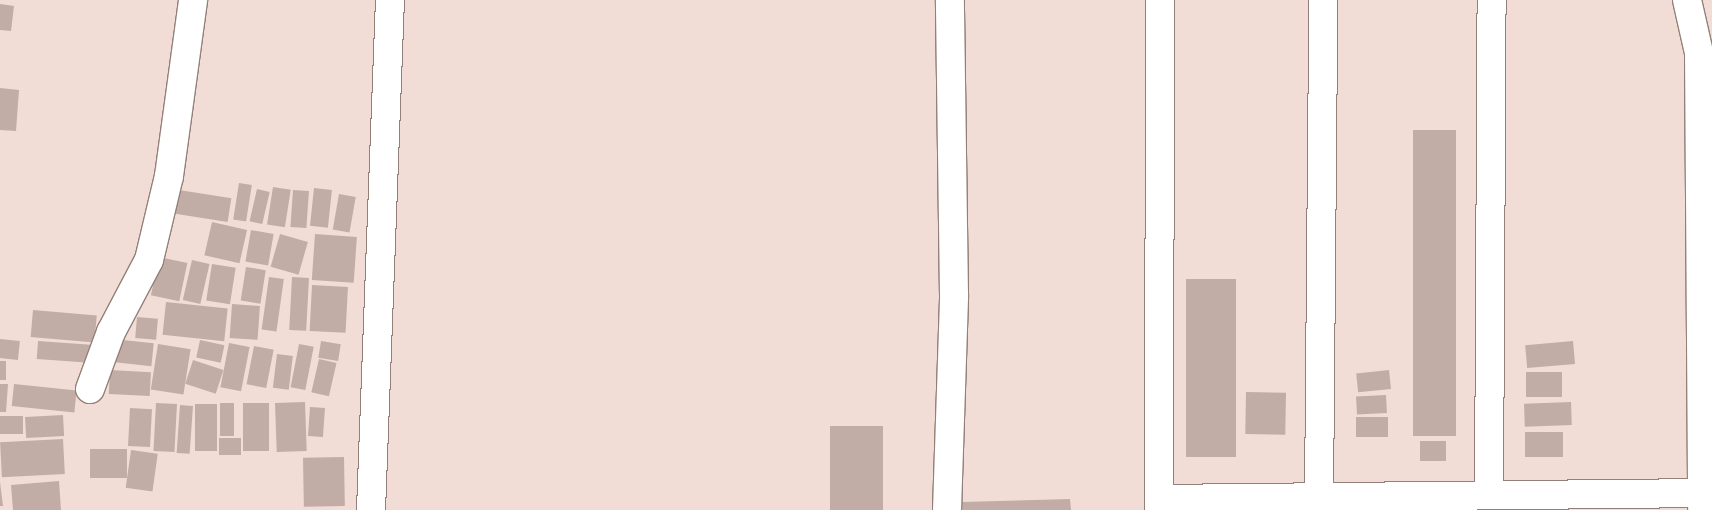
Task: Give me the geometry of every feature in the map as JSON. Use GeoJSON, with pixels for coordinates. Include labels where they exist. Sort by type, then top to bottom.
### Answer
{"type":"FeatureCollection","features":[{"type":"Feature","properties":{"kind":"street"},"geometry":{"type":"LineString","coordinates":[[90,389],[111,332],[149,260],[169,176],[193,0]]}},
{"type":"Feature","properties":{"kind":"street"},"geometry":{"type":"LineString","coordinates":[[371,510],[390,0]]}},
{"type":"Feature","properties":{"kind":"street"},"geometry":{"type":"LineString","coordinates":[[947,510],[954,295],[950,0]]}},
{"type":"Feature","properties":{"kind":"street"},"geometry":{"type":"LineString","coordinates":[[1160,0],[1159,504],[1320,497],[1489,495],[1704,489],[1699,53],[1687,0]]}},
{"type":"Feature","properties":{"kind":"street"},"geometry":{"type":"LineString","coordinates":[[1320,497],[1323,0]]}},
{"type":"Feature","properties":{"kind":"street"},"geometry":{"type":"LineString","coordinates":[[1489,495],[1492,0]]}},
{"type":"Feature","properties":{"kind":"building"},"geometry":{"type":"Polygon","coordinates":[[[0,4],[14,6],[11,31],[0,30],[0,4]]]}},
{"type":"Feature","properties":{"kind":"building"},"geometry":{"type":"Polygon","coordinates":[[[0,88],[19,90],[16,131],[0,130],[0,88]]]}},
{"type":"Feature","properties":{"kind":"building"},"geometry":{"type":"Polygon","coordinates":[[[1413,130],[1456,130],[1456,436],[1413,436],[1413,130]]]}},
{"type":"Feature","properties":{"kind":"building"},"geometry":{"type":"Polygon","coordinates":[[[239,183],[252,185],[246,222],[233,220],[239,183]]]}},
{"type":"Feature","properties":{"kind":"building"},"geometry":{"type":"Polygon","coordinates":[[[273,187],[291,190],[285,227],[267,225],[273,187]]]}},
{"type":"Feature","properties":{"kind":"building"},"geometry":{"type":"Polygon","coordinates":[[[314,188],[332,190],[328,228],[310,226],[314,188]]]}},
{"type":"Feature","properties":{"kind":"building"},"geometry":{"type":"Polygon","coordinates":[[[257,189],[270,192],[262,224],[250,221],[257,189]]]}},
{"type":"Feature","properties":{"kind":"building"},"geometry":{"type":"Polygon","coordinates":[[[179,190],[231,198],[228,222],[175,214],[179,190]]]}},
{"type":"Feature","properties":{"kind":"building"},"geometry":{"type":"Polygon","coordinates":[[[293,190],[309,191],[306,228],[290,227],[293,190]]]}},
{"type":"Feature","properties":{"kind":"building"},"geometry":{"type":"Polygon","coordinates":[[[339,194],[356,197],[349,232],[333,229],[339,194]]]}},
{"type":"Feature","properties":{"kind":"building"},"geometry":{"type":"Polygon","coordinates":[[[212,222],[247,230],[239,263],[204,255],[212,222]]]}},
{"type":"Feature","properties":{"kind":"building"},"geometry":{"type":"Polygon","coordinates":[[[251,230],[274,234],[268,266],[245,262],[251,230]]]}},
{"type":"Feature","properties":{"kind":"building"},"geometry":{"type":"Polygon","coordinates":[[[280,234],[308,242],[299,275],[271,267],[280,234]]]}},
{"type":"Feature","properties":{"kind":"building"},"geometry":{"type":"Polygon","coordinates":[[[315,234],[357,237],[354,283],[312,280],[315,234]]]}},
{"type":"Feature","properties":{"kind":"building"},"geometry":{"type":"Polygon","coordinates":[[[159,257],[187,263],[179,301],[151,295],[159,257]]]}},
{"type":"Feature","properties":{"kind":"building"},"geometry":{"type":"Polygon","coordinates":[[[192,260],[210,264],[200,304],[183,300],[192,260]]]}},
{"type":"Feature","properties":{"kind":"building"},"geometry":{"type":"Polygon","coordinates":[[[212,264],[236,268],[230,304],[206,301],[212,264]]]}},
{"type":"Feature","properties":{"kind":"building"},"geometry":{"type":"Polygon","coordinates":[[[246,267],[266,270],[260,304],[241,301],[246,267]]]}},
{"type":"Feature","properties":{"kind":"building"},"geometry":{"type":"Polygon","coordinates":[[[269,277],[284,279],[276,332],[262,329],[269,277]]]}},
{"type":"Feature","properties":{"kind":"building"},"geometry":{"type":"Polygon","coordinates":[[[292,277],[309,278],[306,331],[289,330],[292,277]]]}},
{"type":"Feature","properties":{"kind":"building"},"geometry":{"type":"Polygon","coordinates":[[[1186,279],[1236,279],[1236,457],[1186,457],[1186,279]]]}},
{"type":"Feature","properties":{"kind":"building"},"geometry":{"type":"Polygon","coordinates":[[[312,285],[348,287],[346,333],[310,331],[312,285]]]}},
{"type":"Feature","properties":{"kind":"building"},"geometry":{"type":"Polygon","coordinates":[[[166,302],[228,308],[224,341],[163,335],[166,302]]]}},
{"type":"Feature","properties":{"kind":"building"},"geometry":{"type":"Polygon","coordinates":[[[232,304],[260,306],[258,340],[230,338],[232,304]]]}},
{"type":"Feature","properties":{"kind":"building"},"geometry":{"type":"Polygon","coordinates":[[[33,310],[97,316],[94,342],[31,337],[33,310]]]}},
{"type":"Feature","properties":{"kind":"building"},"geometry":{"type":"Polygon","coordinates":[[[137,317],[158,319],[156,340],[135,338],[137,317]]]}},
{"type":"Feature","properties":{"kind":"building"},"geometry":{"type":"Polygon","coordinates":[[[0,339],[20,341],[18,360],[0,358],[0,339]]]}},
{"type":"Feature","properties":{"kind":"building"},"geometry":{"type":"Polygon","coordinates":[[[113,339],[154,343],[151,366],[111,362],[113,339]]]}},
{"type":"Feature","properties":{"kind":"building"},"geometry":{"type":"Polygon","coordinates":[[[200,340],[224,345],[221,363],[196,358],[200,340]]]}},
{"type":"Feature","properties":{"kind":"building"},"geometry":{"type":"Polygon","coordinates":[[[38,341],[91,345],[90,363],[37,359],[38,341]]]}},
{"type":"Feature","properties":{"kind":"building"},"geometry":{"type":"Polygon","coordinates":[[[321,341],[341,344],[338,361],[318,358],[321,341]]]}},
{"type":"Feature","properties":{"kind":"building"},"geometry":{"type":"Polygon","coordinates":[[[1573,341],[1575,364],[1527,368],[1525,345],[1573,341]]]}},
{"type":"Feature","properties":{"kind":"building"},"geometry":{"type":"Polygon","coordinates":[[[229,343],[250,347],[241,391],[220,387],[229,343]]]}},
{"type":"Feature","properties":{"kind":"building"},"geometry":{"type":"Polygon","coordinates":[[[158,344],[191,349],[183,395],[151,389],[158,344]]]}},
{"type":"Feature","properties":{"kind":"building"},"geometry":{"type":"Polygon","coordinates":[[[299,344],[314,347],[305,390],[291,387],[299,344]]]}},
{"type":"Feature","properties":{"kind":"building"},"geometry":{"type":"Polygon","coordinates":[[[254,346],[274,350],[266,388],[247,384],[254,346]]]}},
{"type":"Feature","properties":{"kind":"building"},"geometry":{"type":"Polygon","coordinates":[[[277,354],[293,356],[289,390],[273,388],[277,354]]]}},
{"type":"Feature","properties":{"kind":"building"},"geometry":{"type":"Polygon","coordinates":[[[319,359],[337,363],[329,396],[311,392],[319,359]]]}},
{"type":"Feature","properties":{"kind":"building"},"geometry":{"type":"Polygon","coordinates":[[[193,360],[223,370],[216,394],[185,384],[193,360]]]}},
{"type":"Feature","properties":{"kind":"building"},"geometry":{"type":"Polygon","coordinates":[[[0,361],[6,361],[6,380],[0,380],[0,361]]]}},
{"type":"Feature","properties":{"kind":"building"},"geometry":{"type":"Polygon","coordinates":[[[110,370],[151,372],[150,396],[109,394],[110,370]]]}},
{"type":"Feature","properties":{"kind":"building"},"geometry":{"type":"Polygon","coordinates":[[[1389,370],[1391,389],[1358,392],[1356,373],[1389,370]]]}},
{"type":"Feature","properties":{"kind":"building"},"geometry":{"type":"Polygon","coordinates":[[[1526,372],[1562,372],[1562,397],[1526,397],[1526,372]]]}},
{"type":"Feature","properties":{"kind":"building"},"geometry":{"type":"Polygon","coordinates":[[[0,384],[8,384],[6,412],[0,412],[0,384]]]}},
{"type":"Feature","properties":{"kind":"building"},"geometry":{"type":"Polygon","coordinates":[[[14,384],[77,391],[74,412],[12,406],[14,384]]]}},
{"type":"Feature","properties":{"kind":"building"},"geometry":{"type":"Polygon","coordinates":[[[1246,392],[1286,393],[1285,435],[1245,434],[1246,392]]]}},
{"type":"Feature","properties":{"kind":"building"},"geometry":{"type":"Polygon","coordinates":[[[1386,395],[1387,413],[1357,415],[1356,397],[1386,395]]]}},
{"type":"Feature","properties":{"kind":"building"},"geometry":{"type":"Polygon","coordinates":[[[305,402],[307,451],[277,452],[275,403],[305,402]]]}},
{"type":"Feature","properties":{"kind":"building"},"geometry":{"type":"Polygon","coordinates":[[[1571,402],[1572,425],[1525,427],[1524,404],[1571,402]]]}},
{"type":"Feature","properties":{"kind":"building"},"geometry":{"type":"Polygon","coordinates":[[[156,403],[177,404],[174,452],[153,451],[156,403]]]}},
{"type":"Feature","properties":{"kind":"building"},"geometry":{"type":"Polygon","coordinates":[[[220,403],[234,403],[234,436],[220,436],[220,403]]]}},
{"type":"Feature","properties":{"kind":"building"},"geometry":{"type":"Polygon","coordinates":[[[243,403],[269,403],[269,451],[243,451],[243,403]]]}},
{"type":"Feature","properties":{"kind":"building"},"geometry":{"type":"Polygon","coordinates":[[[195,404],[217,404],[217,451],[195,451],[195,404]]]}},
{"type":"Feature","properties":{"kind":"building"},"geometry":{"type":"Polygon","coordinates":[[[180,405],[193,406],[190,454],[177,453],[180,405]]]}},
{"type":"Feature","properties":{"kind":"building"},"geometry":{"type":"Polygon","coordinates":[[[310,407],[325,408],[323,437],[308,436],[310,407]]]}},
{"type":"Feature","properties":{"kind":"building"},"geometry":{"type":"Polygon","coordinates":[[[130,408],[152,409],[150,447],[128,446],[130,408]]]}},
{"type":"Feature","properties":{"kind":"building"},"geometry":{"type":"Polygon","coordinates":[[[63,415],[64,436],[26,438],[25,417],[63,415]]]}},
{"type":"Feature","properties":{"kind":"building"},"geometry":{"type":"Polygon","coordinates":[[[0,416],[23,416],[23,434],[0,434],[0,416]]]}},
{"type":"Feature","properties":{"kind":"building"},"geometry":{"type":"Polygon","coordinates":[[[1356,417],[1388,417],[1388,437],[1356,437],[1356,417]]]}},
{"type":"Feature","properties":{"kind":"building"},"geometry":{"type":"Polygon","coordinates":[[[830,426],[883,426],[883,510],[830,510],[830,426]]]}},
{"type":"Feature","properties":{"kind":"building"},"geometry":{"type":"Polygon","coordinates":[[[1525,432],[1563,432],[1563,457],[1525,457],[1525,432]]]}},
{"type":"Feature","properties":{"kind":"building"},"geometry":{"type":"Polygon","coordinates":[[[219,438],[241,438],[241,455],[219,455],[219,438]]]}},
{"type":"Feature","properties":{"kind":"building"},"geometry":{"type":"Polygon","coordinates":[[[63,439],[65,474],[2,477],[0,442],[63,439]]]}},
{"type":"Feature","properties":{"kind":"building"},"geometry":{"type":"Polygon","coordinates":[[[1420,441],[1446,441],[1446,461],[1420,461],[1420,441]]]}},
{"type":"Feature","properties":{"kind":"building"},"geometry":{"type":"Polygon","coordinates":[[[90,449],[127,449],[127,478],[90,478],[90,449]]]}},
{"type":"Feature","properties":{"kind":"building"},"geometry":{"type":"Polygon","coordinates":[[[131,450],[158,454],[152,491],[126,488],[131,450]]]}},
{"type":"Feature","properties":{"kind":"building"},"geometry":{"type":"Polygon","coordinates":[[[344,457],[345,506],[304,507],[303,458],[344,457]]]}},
{"type":"Feature","properties":{"kind":"building"},"geometry":{"type":"Polygon","coordinates":[[[59,481],[61,510],[13,510],[11,485],[59,481]]]}},
{"type":"Feature","properties":{"kind":"building"},"geometry":{"type":"Polygon","coordinates":[[[0,482],[3,506],[0,506],[0,482]]]}},
{"type":"Feature","properties":{"kind":"building"},"geometry":{"type":"Polygon","coordinates":[[[1070,499],[1071,510],[962,510],[962,502],[1070,499]]]}}]}
